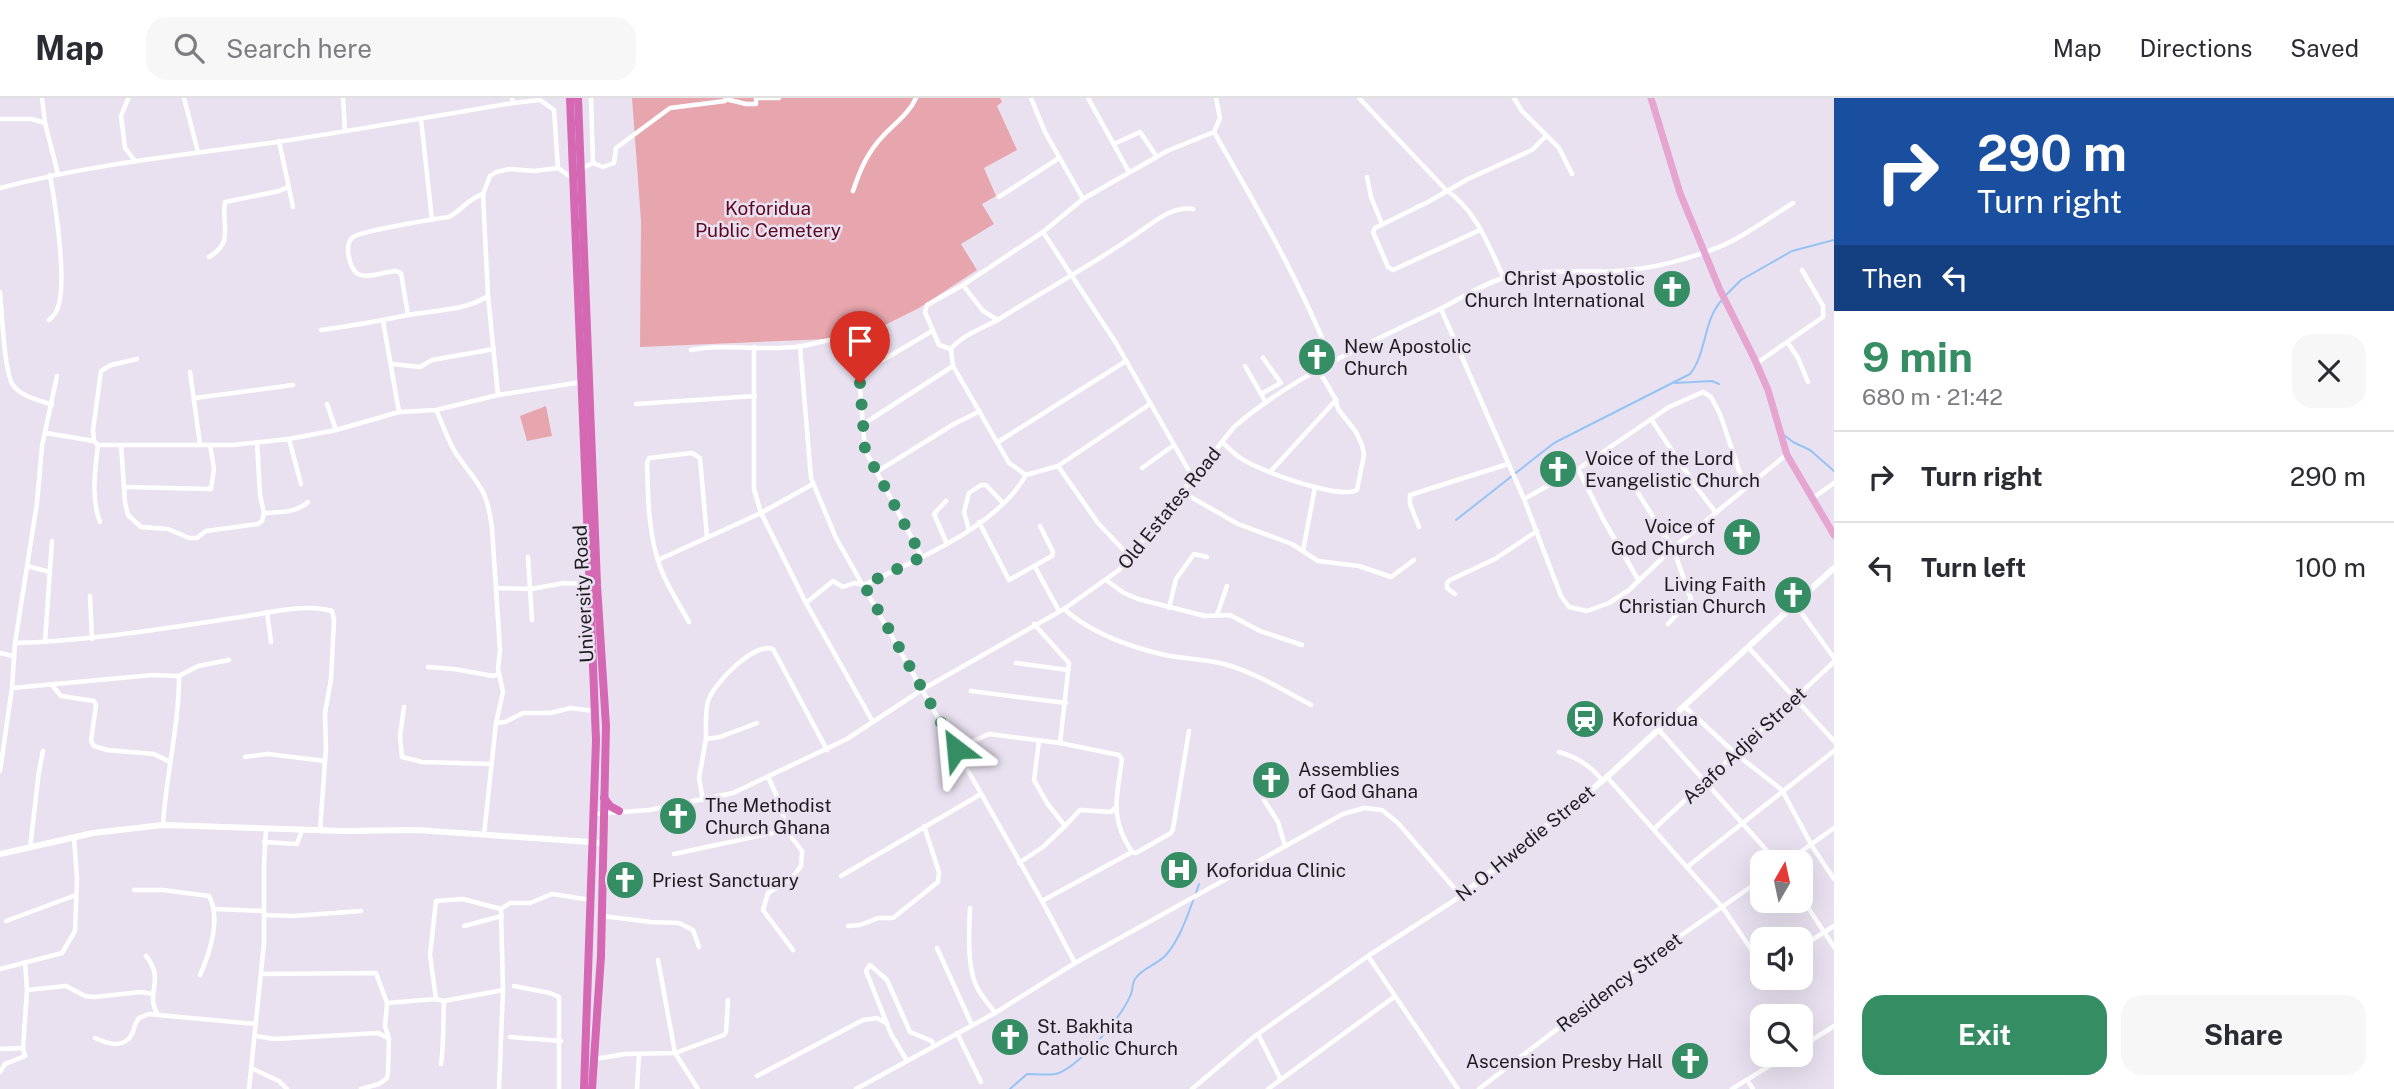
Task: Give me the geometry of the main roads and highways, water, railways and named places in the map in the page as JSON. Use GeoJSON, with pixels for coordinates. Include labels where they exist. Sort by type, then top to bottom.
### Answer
{"type":"FeatureCollection","features":[{"type":"Feature","properties":{"kind":"highway","name":"University Road"},"geometry":{"type":"LineString","coordinates":[[570,98],[593,584],[606,726],[604,798],[594,842],[584,1089]]}},
{"type":"Feature","properties":{"kind":"highway","name":"University Road"},"geometry":{"type":"LineString","coordinates":[[578,98],[595,711],[599,813],[604,843],[592,1089]]}},
{"type":"Feature","properties":{"kind":"highway"},"geometry":{"type":"LineString","coordinates":[[604,798],[610,806],[619,811]]}},
{"type":"Feature","properties":{"kind":"main road"},"geometry":{"type":"LineString","coordinates":[[1651,98],[1680,193],[1720,290],[1768,390],[1787,455],[1834,535]]}},
{"type":"Feature","properties":{"kind":"waterway"},"geometry":{"type":"LineString","coordinates":[[1725,296],[1741,280],[1792,251],[1834,240]]}},
{"type":"Feature","properties":{"kind":"waterway"},"geometry":{"type":"LineString","coordinates":[[1456,520],[1554,443],[1690,374],[1700,356],[1711,317],[1722,300]]}},
{"type":"Feature","properties":{"kind":"waterway"},"geometry":{"type":"LineString","coordinates":[[1675,383],[1712,381],[1719,384]]}},
{"type":"Feature","properties":{"kind":"waterway"},"geometry":{"type":"LineString","coordinates":[[1784,435],[1810,450],[1834,471]]}},
{"type":"Feature","properties":{"kind":"waterway"},"geometry":{"type":"LineString","coordinates":[[1196,893],[1199,884]]}},
{"type":"Feature","properties":{"kind":"waterway"},"geometry":{"type":"LineString","coordinates":[[1010,1089],[1027,1074],[1059,1073],[1090,1050],[1119,1015],[1138,975],[1170,950],[1194,898]]}},
{"type":"Feature","properties":{"kind":"place","name":"Christ Apostolic Church International"},"geometry":{"type":"Point","coordinates":[1672,289]}},
{"type":"Feature","properties":{"kind":"place","name":"New Apostolic Church"},"geometry":{"type":"Point","coordinates":[1317,357]}},
{"type":"Feature","properties":{"kind":"place","name":"Voice of the Lord Evangelistic Church"},"geometry":{"type":"Point","coordinates":[1558,469]}},
{"type":"Feature","properties":{"kind":"place","name":"Voice of God Church"},"geometry":{"type":"Point","coordinates":[1742,537]}},
{"type":"Feature","properties":{"kind":"place","name":"Living Faith Christian Church"},"geometry":{"type":"Point","coordinates":[1793,595]}},
{"type":"Feature","properties":{"kind":"place","name":"Koforidua"},"geometry":{"type":"Point","coordinates":[1585,719]}},
{"type":"Feature","properties":{"kind":"place","name":"Assemblies of God Ghana"},"geometry":{"type":"Point","coordinates":[1271,780]}},
{"type":"Feature","properties":{"kind":"place","name":"The Methodist Church Ghana"},"geometry":{"type":"Point","coordinates":[678,816]}},
{"type":"Feature","properties":{"kind":"place","name":"Koforidua Clinic"},"geometry":{"type":"Point","coordinates":[1179,870]}},
{"type":"Feature","properties":{"kind":"place","name":"Priest Sanctuary"},"geometry":{"type":"Point","coordinates":[625,880]}},
{"type":"Feature","properties":{"kind":"place","name":"St. Bakhita Catholic Church"},"geometry":{"type":"Point","coordinates":[1010,1037]}},
{"type":"Feature","properties":{"kind":"place","name":"Ascension Presby Hall"},"geometry":{"type":"Point","coordinates":[1690,1061]}},
{"type":"Feature","properties":{"kind":"park label","name":"Koforidua Public Cemetery"},"geometry":{"type":"Point","coordinates":[768,219]}}]}
